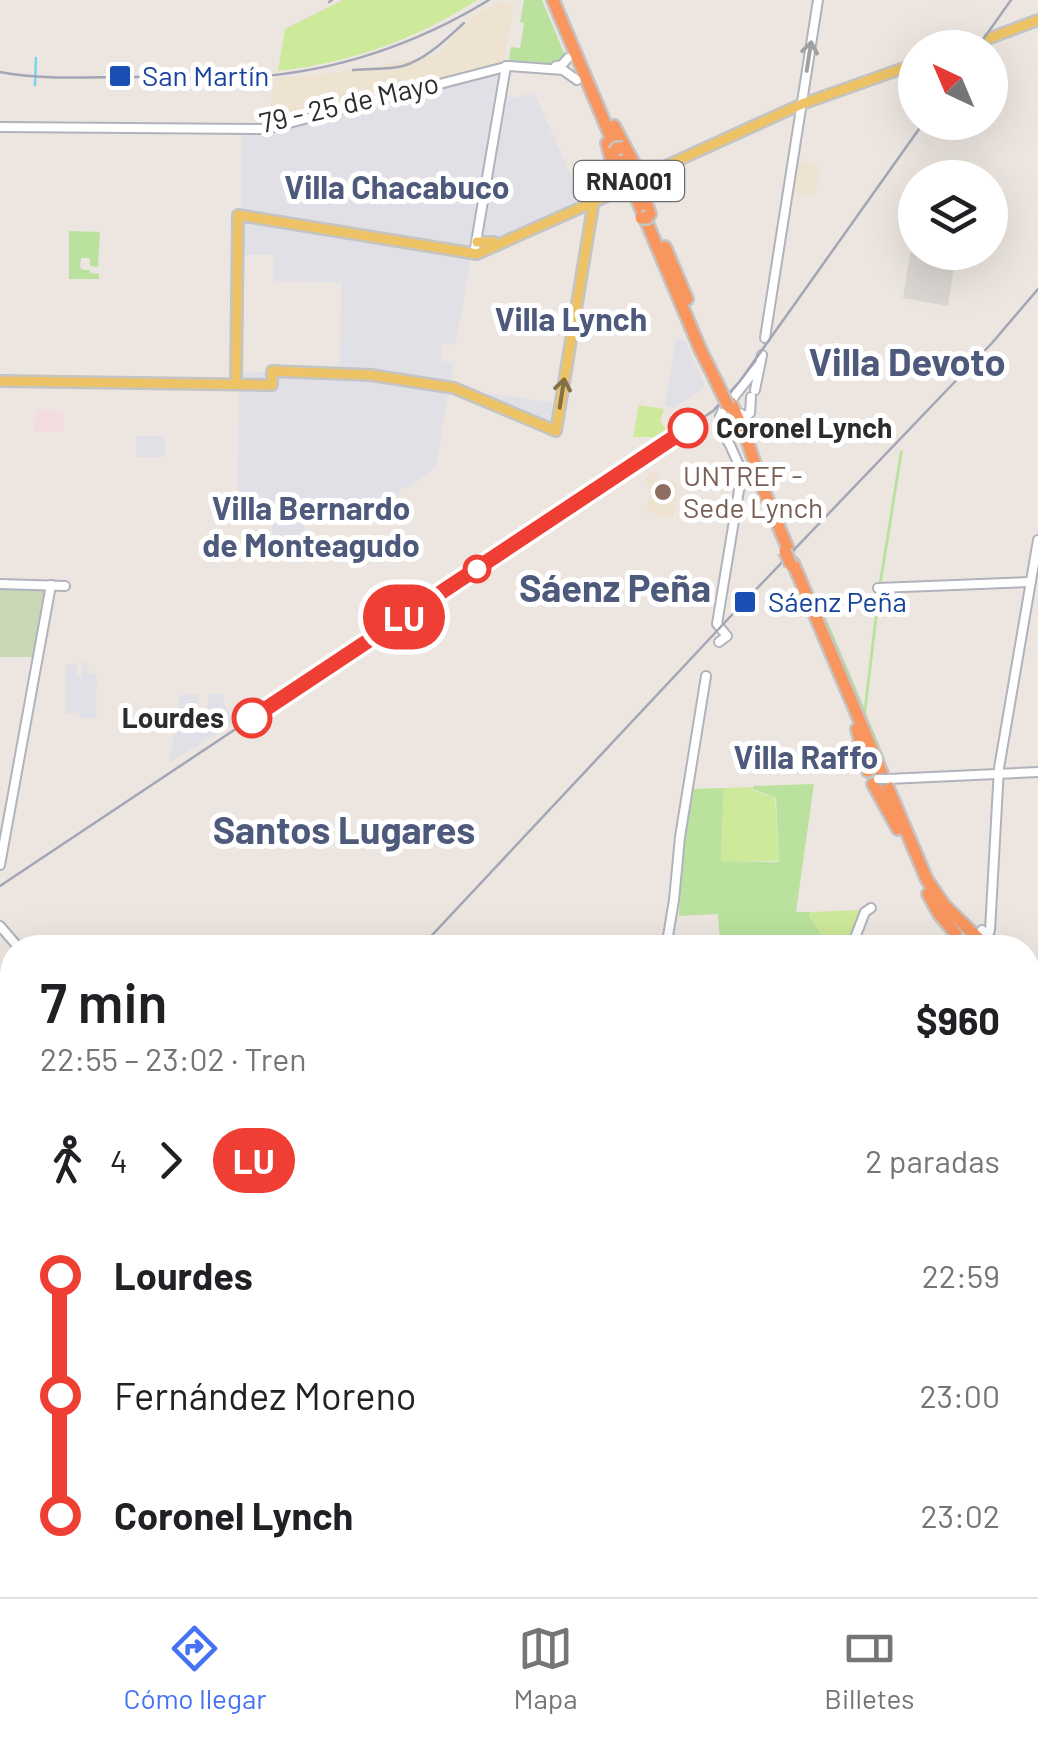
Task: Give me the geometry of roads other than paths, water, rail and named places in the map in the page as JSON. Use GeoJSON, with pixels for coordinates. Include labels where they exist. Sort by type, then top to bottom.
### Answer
{"type":"FeatureCollection","features":[{"type":"Feature","properties":{"kind":"highway","name":"RNA001"},"geometry":{"type":"LineString","coordinates":[[556,0],[644,216]]}},
{"type":"Feature","properties":{"kind":"highway","name":"RNA001"},"geometry":{"type":"LineString","coordinates":[[556,0],[573,54],[594,94]]}},
{"type":"Feature","properties":{"kind":"highway"},"geometry":{"type":"LineString","coordinates":[[594,94],[628,185],[693,331],[746,434],[780,531]]}},
{"type":"Feature","properties":{"kind":"highway"},"geometry":{"type":"LineString","coordinates":[[594,94],[619,153]]}},
{"type":"Feature","properties":{"kind":"highway","name":"RNA001"},"geometry":{"type":"LineString","coordinates":[[619,153],[644,216]]}},
{"type":"Feature","properties":{"kind":"highway"},"geometry":{"type":"LineString","coordinates":[[644,216],[657,228],[679,280],[693,331]]}},
{"type":"Feature","properties":{"kind":"highway"},"geometry":{"type":"LineString","coordinates":[[732,404],[760,492],[949,935]]}},
{"type":"Feature","properties":{"kind":"highway"},"geometry":{"type":"LineString","coordinates":[[761,463],[786,550]]}},
{"type":"Feature","properties":{"kind":"highway"},"geometry":{"type":"LineString","coordinates":[[792,564],[912,850]]}},
{"type":"Feature","properties":{"kind":"highway"},"geometry":{"type":"LineString","coordinates":[[799,595],[827,651]]}},
{"type":"Feature","properties":{"kind":"highway"},"geometry":{"type":"LineString","coordinates":[[853,710],[912,850]]}},
{"type":"Feature","properties":{"kind":"highway"},"geometry":{"type":"LineString","coordinates":[[927,884],[944,906],[979,935]]}},
{"type":"Feature","properties":{"kind":"highway"},"geometry":{"type":"LineString","coordinates":[[927,884],[980,935]]}},
{"type":"Feature","properties":{"kind":"main road"},"geometry":{"type":"LineString","coordinates":[[765,338],[818,0]]}},
{"type":"Feature","properties":{"kind":"main road"},"geometry":{"type":"LineString","coordinates":[[1008,32],[1038,22]]}},
{"type":"Feature","properties":{"kind":"main road"},"geometry":{"type":"LineString","coordinates":[[506,66],[522,62],[559,66],[573,54]]}},
{"type":"Feature","properties":{"kind":"main road"},"geometry":{"type":"LineString","coordinates":[[506,66],[563,70],[578,80]]}},
{"type":"Feature","properties":{"kind":"main road"},"geometry":{"type":"LineString","coordinates":[[474,254],[506,66]]}},
{"type":"Feature","properties":{"kind":"main road"},"geometry":{"type":"LineString","coordinates":[[474,254],[506,66]]}},
{"type":"Feature","properties":{"kind":"main road","name":"79 - 25 de Mayo"},"geometry":{"type":"LineString","coordinates":[[0,126],[276,126],[506,66]]}},
{"type":"Feature","properties":{"kind":"main road"},"geometry":{"type":"LineString","coordinates":[[474,254],[802,107],[898,72]]}},
{"type":"Feature","properties":{"kind":"main road"},"geometry":{"type":"LineString","coordinates":[[234,382],[238,215],[474,254],[592,200]]}},
{"type":"Feature","properties":{"kind":"main road"},"geometry":{"type":"LineString","coordinates":[[0,381],[272,385],[272,372],[371,375],[451,388],[556,431],[592,200]]}},
{"type":"Feature","properties":{"kind":"main road"},"geometry":{"type":"LineString","coordinates":[[478,240],[494,242]]}},
{"type":"Feature","properties":{"kind":"main road"},"geometry":{"type":"LineString","coordinates":[[732,404],[744,416],[749,414],[750,392],[759,365]]}},
{"type":"Feature","properties":{"kind":"main road"},"geometry":{"type":"LineString","coordinates":[[723,639],[717,624],[742,472],[720,425],[742,393],[750,392]]}},
{"type":"Feature","properties":{"kind":"main road"},"geometry":{"type":"LineString","coordinates":[[726,439],[736,434]]}},
{"type":"Feature","properties":{"kind":"main road"},"geometry":{"type":"LineString","coordinates":[[986,935],[998,773],[1038,540]]}},
{"type":"Feature","properties":{"kind":"main road"},"geometry":{"type":"LineString","coordinates":[[878,588],[1031,582]]}},
{"type":"Feature","properties":{"kind":"main road"},"geometry":{"type":"LineString","coordinates":[[0,585],[51,586],[0,866]]}},
{"type":"Feature","properties":{"kind":"main road"},"geometry":{"type":"LineString","coordinates":[[668,935],[706,676]]}},
{"type":"Feature","properties":{"kind":"main road"},"geometry":{"type":"LineString","coordinates":[[884,779],[1038,772]]}},
{"type":"Feature","properties":{"kind":"main road"},"geometry":{"type":"LineString","coordinates":[[855,935],[868,908]]}},
{"type":"Feature","properties":{"kind":"waterway"},"geometry":{"type":"LineString","coordinates":[[35,85],[36,58]]}},
{"type":"Feature","properties":{"kind":"railway"},"geometry":{"type":"LineString","coordinates":[[0,72],[64,78],[282,74],[374,53],[433,30],[489,0]]}},
{"type":"Feature","properties":{"kind":"railway"},"geometry":{"type":"LineString","coordinates":[[990,30],[1011,0]]}},
{"type":"Feature","properties":{"kind":"railway"},"geometry":{"type":"LineString","coordinates":[[353,70],[412,63],[464,23]]}},
{"type":"Feature","properties":{"kind":"railway"},"geometry":{"type":"LineString","coordinates":[[0,886],[713,411],[740,381],[911,140]]}},
{"type":"Feature","properties":{"kind":"railway"},"geometry":{"type":"LineString","coordinates":[[432,935],[992,343],[1038,289]]}},
{"type":"Feature","properties":{"kind":"train","name":"LU"},"geometry":{"type":"LineString","coordinates":[[252,718],[688,428]]}},
{"type":"Feature","properties":{"kind":"place","name":"San Martín"},"geometry":{"type":"Point","coordinates":[120,76]}},
{"type":"Feature","properties":{"kind":"place","name":"Coronel Lynch"},"geometry":{"type":"Point","coordinates":[688,428]}},
{"type":"Feature","properties":{"kind":"place","name":"UNTREF - Sede Lynch"},"geometry":{"type":"Point","coordinates":[663,492]}},
{"type":"Feature","properties":{"kind":"place","name":"Sáenz Peña"},"geometry":{"type":"Point","coordinates":[745,602]}},
{"type":"Feature","properties":{"kind":"place","name":"Lourdes"},"geometry":{"type":"Point","coordinates":[252,718]}},
{"type":"Feature","properties":{"kind":"district","name":"Villa Chacabuco"},"geometry":{"type":"Point","coordinates":[397,188]}},
{"type":"Feature","properties":{"kind":"district","name":"Villa Lynch"},"geometry":{"type":"Point","coordinates":[571,320]}},
{"type":"Feature","properties":{"kind":"district","name":"Villa Devoto"},"geometry":{"type":"Point","coordinates":[907,363]}},
{"type":"Feature","properties":{"kind":"district","name":"Villa Bernardo de Monteagudo"},"geometry":{"type":"Point","coordinates":[311,528]}},
{"type":"Feature","properties":{"kind":"district","name":"Sáenz Peña"},"geometry":{"type":"Point","coordinates":[615,589]}},
{"type":"Feature","properties":{"kind":"district","name":"Villa Raffo"},"geometry":{"type":"Point","coordinates":[806,758]}},
{"type":"Feature","properties":{"kind":"district","name":"Santos Lugares"},"geometry":{"type":"Point","coordinates":[344,831]}}]}
